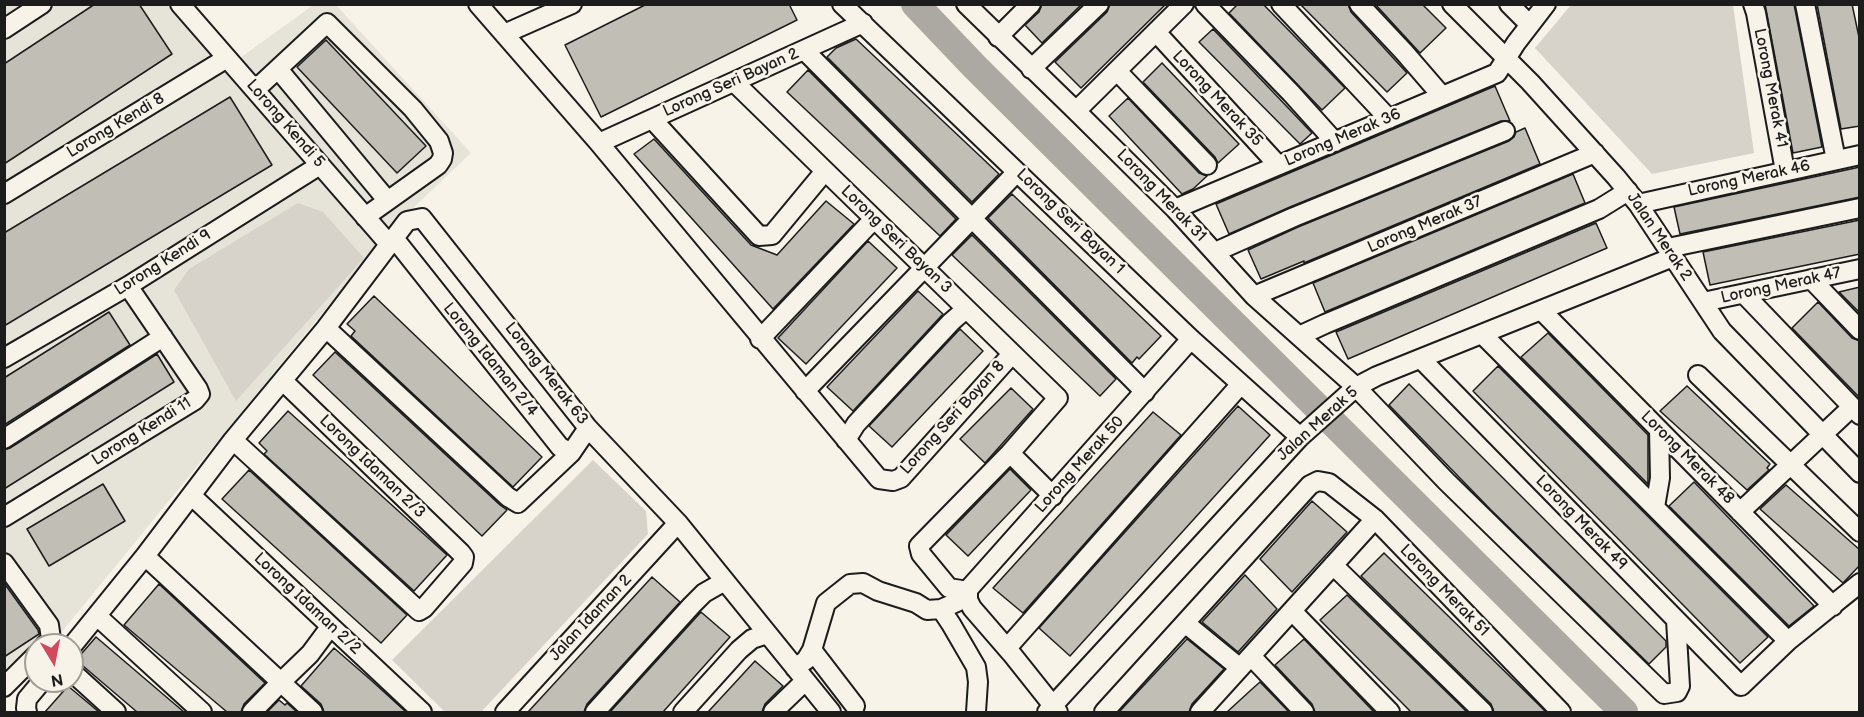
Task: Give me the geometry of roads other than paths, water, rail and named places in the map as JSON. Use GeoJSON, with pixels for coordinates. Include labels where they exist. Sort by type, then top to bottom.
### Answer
{"type":"FeatureCollection","features":[{"type":"Feature","properties":{"kind":"street"},"geometry":{"type":"LineString","coordinates":[[4,29],[42,4]]}},
{"type":"Feature","properties":{"kind":"street","name":"Lorong Kendi 5"},"geometry":{"type":"LineString","coordinates":[[180,4],[365,217],[391,241]]}},
{"type":"Feature","properties":{"kind":"street"},"geometry":{"type":"LineString","coordinates":[[478,4],[599,143],[846,440],[856,424],[951,322],[966,309]]}},
{"type":"Feature","properties":{"kind":"street"},"geometry":{"type":"LineString","coordinates":[[504,34],[572,4]]}},
{"type":"Feature","properties":{"kind":"street","name":"Lorong Seri Bayan 1"},"geometry":{"type":"LineString","coordinates":[[842,4],[1191,339],[1241,384],[1305,432]]}},
{"type":"Feature","properties":{"kind":"street","name":"Lorong Merak 31"},"geometry":{"type":"LineString","coordinates":[[966,4],[1175,209],[1254,296],[1356,387],[1446,481],[1664,694],[1677,692],[1680,686],[1676,620]]}},
{"type":"Feature","properties":{"kind":"street"},"geometry":{"type":"LineString","coordinates":[[998,37],[1031,4]]}},
{"type":"Feature","properties":{"kind":"street"},"geometry":{"type":"LineString","coordinates":[[1031,69],[1099,4]]}},
{"type":"Feature","properties":{"kind":"street"},"geometry":{"type":"LineString","coordinates":[[1076,111],[1184,4]]}},
{"type":"Feature","properties":{"kind":"street"},"geometry":{"type":"LineString","coordinates":[[1205,4],[1335,142]]}},
{"type":"Feature","properties":{"kind":"street"},"geometry":{"type":"LineString","coordinates":[[1281,4],[1389,119]]}},
{"type":"Feature","properties":{"kind":"street"},"geometry":{"type":"LineString","coordinates":[[1359,4],[1442,96]]}},
{"type":"Feature","properties":{"kind":"street","name":"Jalan Merak 2"},"geometry":{"type":"LineString","coordinates":[[1452,4],[1530,82],[1633,197],[1722,332],[1860,473]]}},
{"type":"Feature","properties":{"kind":"street"},"geometry":{"type":"LineString","coordinates":[[1509,4],[1530,25]]}},
{"type":"Feature","properties":{"kind":"street","name":"Lorong Merak 36"},"geometry":{"type":"LineString","coordinates":[[1175,209],[1497,73],[1509,52],[1546,4]]}},
{"type":"Feature","properties":{"kind":"street","name":"Lorong Merak 41"},"geometry":{"type":"LineString","coordinates":[[1753,4],[1785,171]]}},
{"type":"Feature","properties":{"kind":"street"},"geometry":{"type":"LineString","coordinates":[[1805,4],[1836,160]]}},
{"type":"Feature","properties":{"kind":"street"},"geometry":{"type":"LineString","coordinates":[[255,90],[327,23],[413,109],[439,141],[443,153],[442,159],[438,165],[365,217]]}},
{"type":"Feature","properties":{"kind":"street","name":"Lorong Seri Bayan 2"},"geometry":{"type":"LineString","coordinates":[[599,143],[863,24]]}},
{"type":"Feature","properties":{"kind":"street","name":"Lorong Merak 35"},"geometry":{"type":"LineString","coordinates":[[1156,32],[1278,165]]}},
{"type":"Feature","properties":{"kind":"street"},"geometry":{"type":"LineString","coordinates":[[804,50],[1145,392]]}},
{"type":"Feature","properties":{"kind":"street","name":"Lorong Kendi 8"},"geometry":{"type":"LineString","coordinates":[[4,194],[227,58]]}},
{"type":"Feature","properties":{"kind":"street"},"geometry":{"type":"LineString","coordinates":[[279,69],[387,200]]}},
{"type":"Feature","properties":{"kind":"street"},"geometry":{"type":"LineString","coordinates":[[1117,71],[1208,165]]}},
{"type":"Feature","properties":{"kind":"street","name":"Lorong Seri Bayan 3"},"geometry":{"type":"LineString","coordinates":[[734,82],[1058,398],[1010,453]]}},
{"type":"Feature","properties":{"kind":"street"},"geometry":{"type":"LineString","coordinates":[[652,119],[759,236],[772,235],[825,171]]}},
{"type":"Feature","properties":{"kind":"street"},"geometry":{"type":"LineString","coordinates":[[1215,252],[1294,217],[1505,131]]}},
{"type":"Feature","properties":{"kind":"street","name":"Lorong Merak 37"},"geometry":{"type":"LineString","coordinates":[[1254,296],[1595,153]]}},
{"type":"Feature","properties":{"kind":"street","name":"Lorong Merak 46"},"geometry":{"type":"LineString","coordinates":[[1299,336],[1599,209],[1633,197],[1785,171],[1860,155]]}},
{"type":"Feature","properties":{"kind":"street","name":"Lorong Kendi 9"},"geometry":{"type":"LineString","coordinates":[[4,358],[128,286],[320,165]]}},
{"type":"Feature","properties":{"kind":"street"},"geometry":{"type":"LineString","coordinates":[[806,391],[1017,171]]}},
{"type":"Feature","properties":{"kind":"street","name":"Jalan Merak 5"},"geometry":{"type":"LineString","coordinates":[[1053,710],[1305,432],[1356,387],[1377,376],[1541,310],[1671,252],[1860,208]]}},
{"type":"Feature","properties":{"kind":"street","name":"Lorong Merak 63"},"geometry":{"type":"LineString","coordinates":[[391,241],[407,221],[422,218],[588,428],[678,524],[831,712]]}},
{"type":"Feature","properties":{"kind":"street"},"geometry":{"type":"LineString","coordinates":[[760,339],[874,219]]}},
{"type":"Feature","properties":{"kind":"street"},"geometry":{"type":"LineString","coordinates":[[83,633],[192,496],[233,440],[326,328],[391,241]]}},
{"type":"Feature","properties":{"kind":"street","name":"Lorong Idaman 2/4"},"geometry":{"type":"LineString","coordinates":[[391,241],[560,447],[571,453]]}},
{"type":"Feature","properties":{"kind":"street","name":"Lorong Merak 47"},"geometry":{"type":"LineString","coordinates":[[1703,302],[1860,269]]}},
{"type":"Feature","properties":{"kind":"street"},"geometry":{"type":"LineString","coordinates":[[1811,279],[1860,330]]}},
{"type":"Feature","properties":{"kind":"street","name":"Lorong Kendi 11"},"geometry":{"type":"LineString","coordinates":[[4,518],[195,400],[200,394],[128,286]]}},
{"type":"Feature","properties":{"kind":"street"},"geometry":{"type":"LineString","coordinates":[[1740,512],[1823,435],[1856,411],[1744,294]]}},
{"type":"Feature","properties":{"kind":"street","name":"Lorong Merak 48"},"geometry":{"type":"LineString","coordinates":[[1541,310],[1833,606]]}},
{"type":"Feature","properties":{"kind":"street"},"geometry":{"type":"LineString","coordinates":[[326,328],[507,497],[518,503],[571,453],[588,428]]}},
{"type":"Feature","properties":{"kind":"street"},"geometry":{"type":"LineString","coordinates":[[1482,334],[1788,642],[1860,583]]}},
{"type":"Feature","properties":{"kind":"street"},"geometry":{"type":"LineString","coordinates":[[4,439],[163,337]]}},
{"type":"Feature","properties":{"kind":"street","name":"Lorong Merak 50"},"geometry":{"type":"LineString","coordinates":[[941,609],[957,602],[968,591],[1191,339]]}},
{"type":"Feature","properties":{"kind":"street","name":"Lorong Seri Bayan 8"},"geometry":{"type":"LineString","coordinates":[[846,440],[879,479],[893,481],[901,478],[1012,354]]}},
{"type":"Feature","properties":{"kind":"street","name":"Lorong Merak 49"},"geometry":{"type":"LineString","coordinates":[[1421,359],[1741,686],[1788,642]]}},
{"type":"Feature","properties":{"kind":"street"},"geometry":{"type":"LineString","coordinates":[[1698,375],[1860,532]]}},
{"type":"Feature","properties":{"kind":"street","name":"Lorong Idaman 2/3"},"geometry":{"type":"LineString","coordinates":[[233,440],[419,611],[463,563],[462,553],[283,381]]}},
{"type":"Feature","properties":{"kind":"street"},"geometry":{"type":"LineString","coordinates":[[1007,648],[1241,384]]}},
{"type":"Feature","properties":{"kind":"street"},"geometry":{"type":"LineString","coordinates":[[1655,507],[1660,478],[1659,430]]}},
{"type":"Feature","properties":{"kind":"street"},"geometry":{"type":"LineString","coordinates":[[1053,496],[1010,453],[919,546],[921,554],[949,588],[968,591],[968,600],[972,608],[1007,648],[1053,710]]}},
{"type":"Feature","properties":{"kind":"street","name":"Lorong Merak 51"},"geometry":{"type":"LineString","coordinates":[[1185,623],[1310,485],[1318,481],[1329,483],[1375,519],[1561,712]]}},
{"type":"Feature","properties":{"kind":"street","name":"Lorong Idaman 2/2"},"geometry":{"type":"LineString","coordinates":[[192,496],[422,712]]}},
{"type":"Feature","properties":{"kind":"street"},"geometry":{"type":"LineString","coordinates":[[1210,709],[1245,662],[1375,519]]}},
{"type":"Feature","properties":{"kind":"street","name":"Jalan Idaman 2"},"geometry":{"type":"LineString","coordinates":[[504,712],[678,524]]}},
{"type":"Feature","properties":{"kind":"street"},"geometry":{"type":"LineString","coordinates":[[145,556],[314,712]]}},
{"type":"Feature","properties":{"kind":"street"},"geometry":{"type":"LineString","coordinates":[[4,564],[49,625],[50,633]]}},
{"type":"Feature","properties":{"kind":"street"},"geometry":{"type":"LineString","coordinates":[[1334,565],[1483,712]]}},
{"type":"Feature","properties":{"kind":"street"},"geometry":{"type":"LineString","coordinates":[[595,712],[692,605],[704,593],[724,581]]}},
{"type":"Feature","properties":{"kind":"street"},"geometry":{"type":"LineString","coordinates":[[773,712],[800,674],[812,650],[826,603],[850,584],[863,583],[878,591],[916,603],[927,610],[941,609],[976,667],[978,682],[976,712]]}},
{"type":"Feature","properties":{"kind":"street"},"geometry":{"type":"LineString","coordinates":[[1292,611],[1390,712]]}},
{"type":"Feature","properties":{"kind":"street"},"geometry":{"type":"LineString","coordinates":[[97,616],[202,712]]}},
{"type":"Feature","properties":{"kind":"street"},"geometry":{"type":"LineString","coordinates":[[1104,712],[1185,623],[1245,662],[1304,712]]}},
{"type":"Feature","properties":{"kind":"street"},"geometry":{"type":"LineString","coordinates":[[252,712],[310,654],[330,627]]}},
{"type":"Feature","properties":{"kind":"street"},"geometry":{"type":"LineString","coordinates":[[683,712],[739,650],[752,639],[767,634]]}},
{"type":"Feature","properties":{"kind":"street"},"geometry":{"type":"LineString","coordinates":[[812,650],[855,706]]}},
{"type":"Feature","properties":{"kind":"street"},"geometry":{"type":"LineString","coordinates":[[4,687],[24,667]]}},
{"type":"Feature","properties":{"kind":"street"},"geometry":{"type":"LineString","coordinates":[[84,683],[116,712]]}},
{"type":"Feature","properties":{"kind":"street"},"geometry":{"type":"LineString","coordinates":[[27,710],[27,699],[32,693]]}},
{"type":"Feature","properties":{"kind":"waterway"},"geometry":{"type":"LineString","coordinates":[[915,4],[975,67],[1624,712]]}}]}
